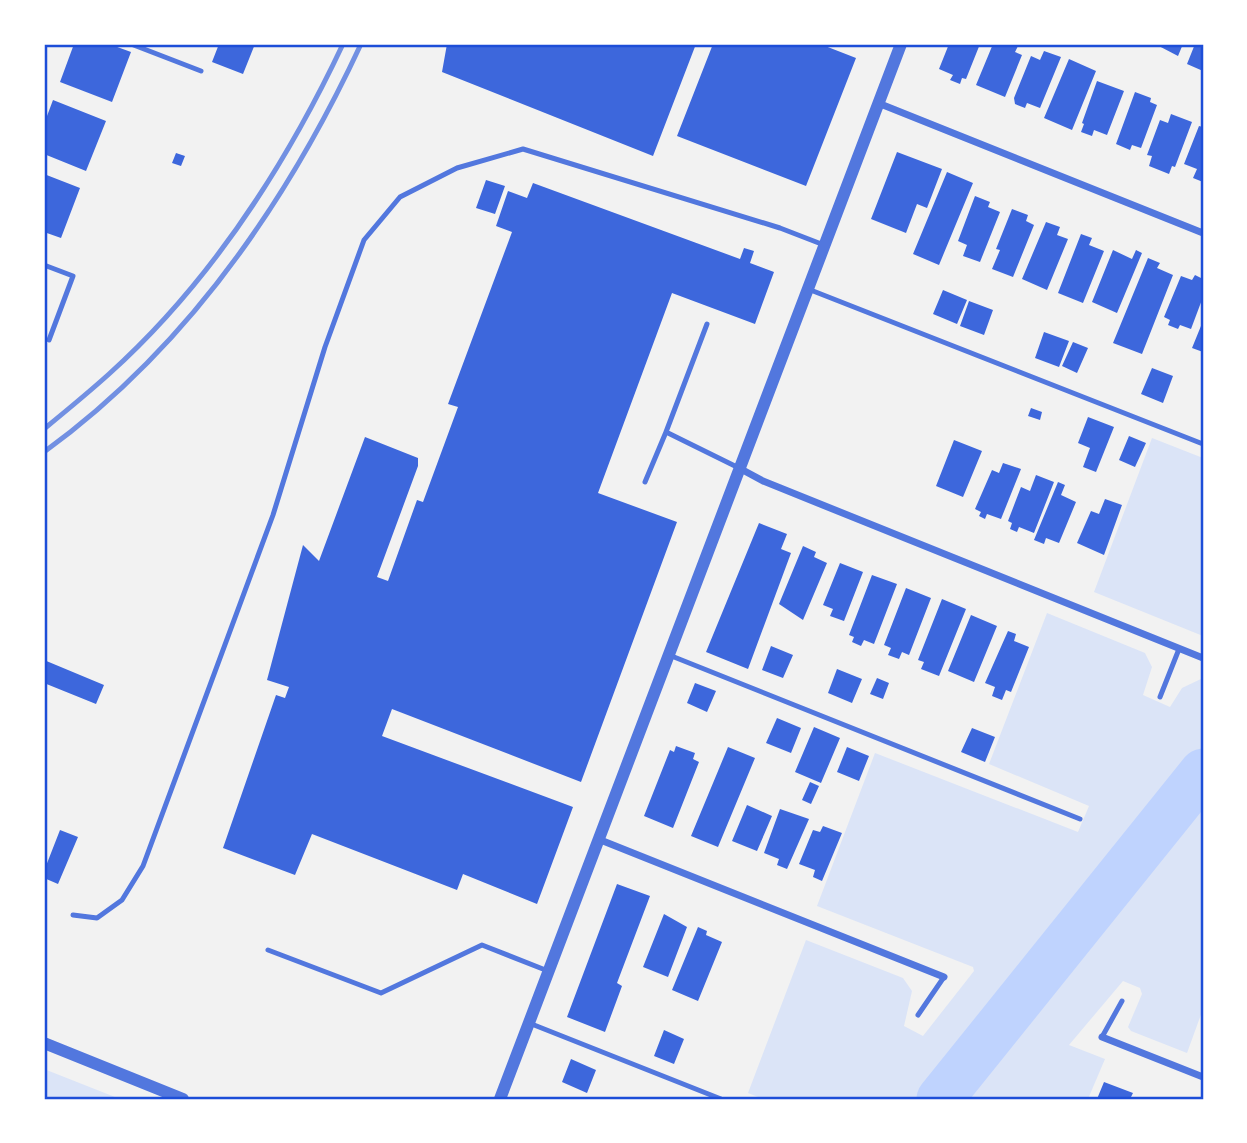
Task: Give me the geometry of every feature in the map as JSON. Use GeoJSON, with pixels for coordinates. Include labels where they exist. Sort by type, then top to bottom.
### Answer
{"type":"FeatureCollection","features":[{"type":"Feature","properties":{"kind":"street"},"geometry":{"type":"LineString","coordinates":[[500,1099],[901,44]]}},
{"type":"Feature","properties":{"kind":"street"},"geometry":{"type":"LineString","coordinates":[[878,103],[1203,233]]}},
{"type":"Feature","properties":{"kind":"street"},"geometry":{"type":"LineString","coordinates":[[739,468],[763,481],[1203,659]]}},
{"type":"Feature","properties":{"kind":"street"},"geometry":{"type":"LineString","coordinates":[[598,839],[944,977]]}},
{"type":"Feature","properties":{"kind":"street"},"geometry":{"type":"LineString","coordinates":[[1102,1037],[1203,1077]]}},
{"type":"Feature","properties":{"kind":"street"},"geometry":{"type":"LineString","coordinates":[[44,1043],[183,1099]]}},
{"type":"Feature","properties":{"kind":"lane"},"geometry":{"type":"LineString","coordinates":[[131,44],[201,71]]}},
{"type":"Feature","properties":{"kind":"lane"},"geometry":{"type":"LineString","coordinates":[[73,915],[97,918],[122,900],[143,866],[273,515],[325,347],[364,240],[400,197],[457,169],[523,149],[780,228],[824,245]]}},
{"type":"Feature","properties":{"kind":"lane"},"geometry":{"type":"LineString","coordinates":[[44,265],[73,276],[49,340]]}},
{"type":"Feature","properties":{"kind":"lane"},"geometry":{"type":"LineString","coordinates":[[808,289],[1203,444]]}},
{"type":"Feature","properties":{"kind":"lane"},"geometry":{"type":"LineString","coordinates":[[645,482],[707,324]]}},
{"type":"Feature","properties":{"kind":"lane"},"geometry":{"type":"LineString","coordinates":[[666,432],[739,468]]}},
{"type":"Feature","properties":{"kind":"lane"},"geometry":{"type":"LineString","coordinates":[[1160,696],[1179,649]]}},
{"type":"Feature","properties":{"kind":"lane"},"geometry":{"type":"LineString","coordinates":[[669,655],[1080,819]]}},
{"type":"Feature","properties":{"kind":"lane"},"geometry":{"type":"LineString","coordinates":[[268,950],[381,993],[482,945],[548,971]]}},
{"type":"Feature","properties":{"kind":"lane"},"geometry":{"type":"LineString","coordinates":[[918,1015],[944,977]]}},
{"type":"Feature","properties":{"kind":"lane"},"geometry":{"type":"LineString","coordinates":[[1102,1037],[1122,1001]]}},
{"type":"Feature","properties":{"kind":"lane"},"geometry":{"type":"LineString","coordinates":[[529,1023],[721,1099]]}},
{"type":"Feature","properties":{"kind":"shaded area"},"geometry":{"type":"Polygon","coordinates":[[[1152,438],[1203,458],[1203,636],[1094,592],[1152,438]]]}},
{"type":"Feature","properties":{"kind":"shaded area"},"geometry":{"type":"Polygon","coordinates":[[[1047,613],[1145,653],[1152,667],[1143,695],[1170,707],[1182,688],[1203,678],[1203,1009],[1187,1053],[1131,1031],[1128,1027],[1142,994],[1140,988],[1123,981],[1069,1045],[1105,1059],[1088,1099],[763,1099],[748,1093],[806,940],[903,978],[912,991],[904,1026],[923,1036],[974,971],[973,967],[817,906],[875,753],[1078,832],[1089,806],[989,764],[1047,613]]]}},
{"type":"Feature","properties":{"kind":"shaded area"},"geometry":{"type":"Polygon","coordinates":[[[44,1069],[120,1099],[44,1099],[44,1069]]]}},
{"type":"Feature","properties":{"kind":"building"},"geometry":{"type":"Polygon","coordinates":[[[74,44],[109,44],[131,52],[112,102],[60,82],[74,44]]]}},
{"type":"Feature","properties":{"kind":"building"},"geometry":{"type":"Polygon","coordinates":[[[219,44],[255,44],[243,74],[212,62],[219,44]]]}},
{"type":"Feature","properties":{"kind":"building"},"geometry":{"type":"Polygon","coordinates":[[[447,44],[696,44],[653,156],[442,72],[447,44]]]}},
{"type":"Feature","properties":{"kind":"building"},"geometry":{"type":"Polygon","coordinates":[[[713,44],[820,44],[856,58],[806,186],[677,136],[713,44]]]}},
{"type":"Feature","properties":{"kind":"building"},"geometry":{"type":"Polygon","coordinates":[[[949,44],[980,44],[966,79],[962,78],[960,84],[950,80],[953,75],[939,69],[949,44]]]}},
{"type":"Feature","properties":{"kind":"building"},"geometry":{"type":"Polygon","coordinates":[[[993,44],[1019,44],[1015,52],[1022,55],[1005,97],[976,85],[993,44]]]}},
{"type":"Feature","properties":{"kind":"building"},"geometry":{"type":"Polygon","coordinates":[[[1155,44],[1183,44],[1178,56],[1155,44]]]}},
{"type":"Feature","properties":{"kind":"building"},"geometry":{"type":"Polygon","coordinates":[[[1195,44],[1203,44],[1203,71],[1187,64],[1195,44]]]}},
{"type":"Feature","properties":{"kind":"building"},"geometry":{"type":"Polygon","coordinates":[[[1044,51],[1061,57],[1040,108],[1027,103],[1025,108],[1015,104],[1014,98],[1031,56],[1040,60],[1044,51]]]}},
{"type":"Feature","properties":{"kind":"building"},"geometry":{"type":"Polygon","coordinates":[[[1069,59],[1096,71],[1072,130],[1044,118],[1069,59]]]}},
{"type":"Feature","properties":{"kind":"building"},"geometry":{"type":"Polygon","coordinates":[[[1097,81],[1124,91],[1107,135],[1094,130],[1092,136],[1081,132],[1097,81]]]}},
{"type":"Feature","properties":{"kind":"building"},"geometry":{"type":"Polygon","coordinates":[[[1135,92],[1151,98],[1150,102],[1157,105],[1141,148],[1132,145],[1130,150],[1116,144],[1135,92]]]}},
{"type":"Feature","properties":{"kind":"building"},"geometry":{"type":"Polygon","coordinates":[[[53,100],[106,121],[86,171],[44,154],[44,124],[53,100]]]}},
{"type":"Feature","properties":{"kind":"building"},"geometry":{"type":"Polygon","coordinates":[[[1171,114],[1192,122],[1175,167],[1172,166],[1169,174],[1149,166],[1152,156],[1147,155],[1160,120],[1168,123],[1171,114]]]}},
{"type":"Feature","properties":{"kind":"building"},"geometry":{"type":"Polygon","coordinates":[[[1199,126],[1203,127],[1203,182],[1193,178],[1197,169],[1184,164],[1199,126]]]}},
{"type":"Feature","properties":{"kind":"building"},"geometry":{"type":"Polygon","coordinates":[[[897,152],[942,169],[927,208],[917,204],[906,233],[871,219],[897,152]]]}},
{"type":"Feature","properties":{"kind":"building"},"geometry":{"type":"Polygon","coordinates":[[[176,153],[185,156],[181,166],[172,163],[176,153]]]}},
{"type":"Feature","properties":{"kind":"building"},"geometry":{"type":"Polygon","coordinates":[[[947,172],[973,183],[939,265],[913,254],[947,172]]]}},
{"type":"Feature","properties":{"kind":"building"},"geometry":{"type":"Polygon","coordinates":[[[44,174],[80,188],[61,238],[44,232],[44,174]]]}},
{"type":"Feature","properties":{"kind":"building"},"geometry":{"type":"Polygon","coordinates":[[[486,180],[505,186],[495,214],[476,208],[486,180]]]}},
{"type":"Feature","properties":{"kind":"building"},"geometry":{"type":"Polygon","coordinates":[[[533,183],[740,259],[744,248],[754,251],[750,263],[774,272],[755,324],[672,293],[598,493],[677,522],[581,782],[392,709],[382,736],[573,807],[537,904],[463,874],[457,890],[312,834],[295,875],[223,848],[276,695],[285,698],[289,687],[267,680],[303,545],[319,561],[365,437],[418,458],[418,466],[377,577],[388,581],[417,500],[423,502],[458,407],[448,404],[512,232],[496,226],[508,191],[527,198],[533,183]]]}},
{"type":"Feature","properties":{"kind":"building"},"geometry":{"type":"Polygon","coordinates":[[[975,196],[990,202],[988,207],[1000,212],[980,262],[963,256],[967,245],[958,241],[975,196]]]}},
{"type":"Feature","properties":{"kind":"building"},"geometry":{"type":"Polygon","coordinates":[[[1012,209],[1028,215],[1026,221],[1034,225],[1013,277],[992,269],[1000,250],[996,249],[1012,209]]]}},
{"type":"Feature","properties":{"kind":"building"},"geometry":{"type":"Polygon","coordinates":[[[1046,222],[1060,227],[1057,235],[1068,239],[1047,290],[1022,279],[1046,222]]]}},
{"type":"Feature","properties":{"kind":"building"},"geometry":{"type":"Polygon","coordinates":[[[1081,234],[1092,238],[1089,245],[1104,251],[1083,303],[1058,293],[1081,234]]]}},
{"type":"Feature","properties":{"kind":"building"},"geometry":{"type":"Polygon","coordinates":[[[1113,250],[1132,259],[1136,250],[1142,253],[1117,313],[1092,302],[1113,250]]]}},
{"type":"Feature","properties":{"kind":"building"},"geometry":{"type":"Polygon","coordinates":[[[1148,258],[1160,263],[1157,268],[1173,275],[1142,354],[1113,343],[1148,258]]]}},
{"type":"Feature","properties":{"kind":"building"},"geometry":{"type":"Polygon","coordinates":[[[1195,275],[1203,279],[1203,297],[1191,329],[1180,325],[1178,329],[1168,325],[1170,320],[1164,317],[1181,276],[1192,280],[1195,275]]]}},
{"type":"Feature","properties":{"kind":"building"},"geometry":{"type":"Polygon","coordinates":[[[943,290],[967,300],[957,324],[933,314],[943,290]]]}},
{"type":"Feature","properties":{"kind":"building"},"geometry":{"type":"Polygon","coordinates":[[[969,301],[993,310],[984,335],[960,326],[969,301]]]}},
{"type":"Feature","properties":{"kind":"building"},"geometry":{"type":"Polygon","coordinates":[[[1203,321],[1203,352],[1192,348],[1203,321]]]}},
{"type":"Feature","properties":{"kind":"building"},"geometry":{"type":"Polygon","coordinates":[[[1044,332],[1069,341],[1059,367],[1035,358],[1044,332]]]}},
{"type":"Feature","properties":{"kind":"building"},"geometry":{"type":"Polygon","coordinates":[[[1073,342],[1088,348],[1077,373],[1062,366],[1073,342]]]}},
{"type":"Feature","properties":{"kind":"building"},"geometry":{"type":"Polygon","coordinates":[[[1152,368],[1173,376],[1163,403],[1141,394],[1152,368]]]}},
{"type":"Feature","properties":{"kind":"building"},"geometry":{"type":"Polygon","coordinates":[[[1031,408],[1042,412],[1040,420],[1028,416],[1031,408]]]}},
{"type":"Feature","properties":{"kind":"building"},"geometry":{"type":"Polygon","coordinates":[[[1088,417],[1114,427],[1096,472],[1083,467],[1090,448],[1078,443],[1088,417]]]}},
{"type":"Feature","properties":{"kind":"building"},"geometry":{"type":"Polygon","coordinates":[[[1129,436],[1146,443],[1135,467],[1119,460],[1129,436]]]}},
{"type":"Feature","properties":{"kind":"building"},"geometry":{"type":"Polygon","coordinates":[[[954,440],[982,451],[963,497],[936,486],[954,440]]]}},
{"type":"Feature","properties":{"kind":"building"},"geometry":{"type":"Polygon","coordinates":[[[1003,463],[1021,469],[1001,519],[987,514],[985,519],[979,516],[981,512],[975,509],[992,470],[999,473],[1003,463]]]}},
{"type":"Feature","properties":{"kind":"building"},"geometry":{"type":"Polygon","coordinates":[[[1036,475],[1054,482],[1034,533],[1019,527],[1017,532],[1010,529],[1012,523],[1008,521],[1021,487],[1030,491],[1036,475]]]}},
{"type":"Feature","properties":{"kind":"building"},"geometry":{"type":"Polygon","coordinates":[[[1058,482],[1065,485],[1061,495],[1076,502],[1059,543],[1046,538],[1044,544],[1034,540],[1058,482]]]}},
{"type":"Feature","properties":{"kind":"building"},"geometry":{"type":"Polygon","coordinates":[[[1105,499],[1122,505],[1104,555],[1077,543],[1091,511],[1099,514],[1105,499]]]}},
{"type":"Feature","properties":{"kind":"building"},"geometry":{"type":"Polygon","coordinates":[[[759,523],[787,534],[781,549],[791,553],[748,669],[706,652],[759,523]]]}},
{"type":"Feature","properties":{"kind":"building"},"geometry":{"type":"Polygon","coordinates":[[[803,546],[816,552],[814,557],[827,563],[803,620],[779,604],[803,546]]]}},
{"type":"Feature","properties":{"kind":"building"},"geometry":{"type":"Polygon","coordinates":[[[840,563],[863,572],[844,621],[830,616],[833,609],[823,605],[840,563]]]}},
{"type":"Feature","properties":{"kind":"building"},"geometry":{"type":"Polygon","coordinates":[[[872,575],[897,584],[874,644],[864,640],[861,646],[852,642],[854,637],[849,635],[872,575]]]}},
{"type":"Feature","properties":{"kind":"building"},"geometry":{"type":"Polygon","coordinates":[[[906,588],[931,598],[909,655],[902,652],[899,659],[888,655],[891,648],[884,645],[906,588]]]}},
{"type":"Feature","properties":{"kind":"building"},"geometry":{"type":"Polygon","coordinates":[[[942,599],[966,609],[939,676],[921,669],[924,662],[918,660],[942,599]]]}},
{"type":"Feature","properties":{"kind":"building"},"geometry":{"type":"Polygon","coordinates":[[[971,615],[997,626],[974,682],[948,671],[971,615]]]}},
{"type":"Feature","properties":{"kind":"building"},"geometry":{"type":"Polygon","coordinates":[[[1008,631],[1016,634],[1014,641],[1029,647],[1011,692],[1006,690],[1002,700],[992,696],[995,687],[985,683],[1008,631]]]}},
{"type":"Feature","properties":{"kind":"building"},"geometry":{"type":"Polygon","coordinates":[[[771,646],[793,655],[783,678],[762,670],[771,646]]]}},
{"type":"Feature","properties":{"kind":"building"},"geometry":{"type":"Polygon","coordinates":[[[44,660],[104,685],[96,704],[44,683],[44,660]]]}},
{"type":"Feature","properties":{"kind":"building"},"geometry":{"type":"Polygon","coordinates":[[[837,669],[862,679],[852,703],[828,693],[837,669]]]}},
{"type":"Feature","properties":{"kind":"building"},"geometry":{"type":"Polygon","coordinates":[[[877,678],[889,683],[883,699],[870,694],[877,678]]]}},
{"type":"Feature","properties":{"kind":"building"},"geometry":{"type":"Polygon","coordinates":[[[695,683],[716,691],[707,712],[687,703],[695,683]]]}},
{"type":"Feature","properties":{"kind":"building"},"geometry":{"type":"Polygon","coordinates":[[[777,718],[801,728],[791,753],[766,743],[777,718]]]}},
{"type":"Feature","properties":{"kind":"building"},"geometry":{"type":"Polygon","coordinates":[[[814,727],[840,738],[821,783],[795,772],[814,727]]]}},
{"type":"Feature","properties":{"kind":"building"},"geometry":{"type":"Polygon","coordinates":[[[972,728],[995,737],[985,762],[961,752],[972,728]]]}},
{"type":"Feature","properties":{"kind":"building"},"geometry":{"type":"Polygon","coordinates":[[[676,746],[695,753],[693,759],[699,762],[673,828],[644,816],[670,750],[674,752],[676,746]]]}},
{"type":"Feature","properties":{"kind":"building"},"geometry":{"type":"Polygon","coordinates":[[[728,747],[755,758],[718,847],[691,836],[728,747]]]}},
{"type":"Feature","properties":{"kind":"building"},"geometry":{"type":"Polygon","coordinates":[[[847,747],[869,756],[859,781],[837,772],[847,747]]]}},
{"type":"Feature","properties":{"kind":"building"},"geometry":{"type":"Polygon","coordinates":[[[810,782],[819,786],[811,804],[802,800],[810,782]]]}},
{"type":"Feature","properties":{"kind":"building"},"geometry":{"type":"Polygon","coordinates":[[[747,805],[772,816],[757,851],[732,841],[747,805]]]}},
{"type":"Feature","properties":{"kind":"building"},"geometry":{"type":"Polygon","coordinates":[[[780,809],[809,819],[787,869],[777,865],[779,859],[764,853],[780,809]]]}},
{"type":"Feature","properties":{"kind":"building"},"geometry":{"type":"Polygon","coordinates":[[[823,826],[842,833],[822,881],[813,877],[815,870],[799,864],[813,830],[820,832],[823,826]]]}},
{"type":"Feature","properties":{"kind":"building"},"geometry":{"type":"Polygon","coordinates":[[[60,830],[78,837],[58,884],[44,878],[44,871],[60,830]]]}},
{"type":"Feature","properties":{"kind":"building"},"geometry":{"type":"Polygon","coordinates":[[[617,884],[650,896],[617,983],[622,986],[605,1032],[567,1017],[617,884]]]}},
{"type":"Feature","properties":{"kind":"building"},"geometry":{"type":"Polygon","coordinates":[[[664,914],[687,927],[668,977],[643,967],[664,914]]]}},
{"type":"Feature","properties":{"kind":"building"},"geometry":{"type":"Polygon","coordinates":[[[698,927],[707,931],[706,935],[722,942],[698,1001],[672,990],[698,927]]]}},
{"type":"Feature","properties":{"kind":"building"},"geometry":{"type":"Polygon","coordinates":[[[664,1030],[684,1039],[674,1064],[654,1056],[664,1030]]]}},
{"type":"Feature","properties":{"kind":"building"},"geometry":{"type":"Polygon","coordinates":[[[571,1059],[596,1070],[587,1093],[562,1082],[571,1059]]]}},
{"type":"Feature","properties":{"kind":"building"},"geometry":{"type":"Polygon","coordinates":[[[1104,1082],[1133,1093],[1130,1099],[1097,1099],[1104,1082]]]}},
{"type":"Feature","properties":{"kind":"waterway"},"geometry":{"type":"LineString","coordinates":[[940,1099],[1203,772]]}},
{"type":"Feature","properties":{"kind":"railway"},"geometry":{"type":"LineString","coordinates":[[44,429],[146,339],[212,262],[271,178],[343,44]]}},
{"type":"Feature","properties":{"kind":"railway"},"geometry":{"type":"LineString","coordinates":[[44,452],[95,411],[143,367],[187,319],[228,268],[301,160],[361,44]]}}]}
